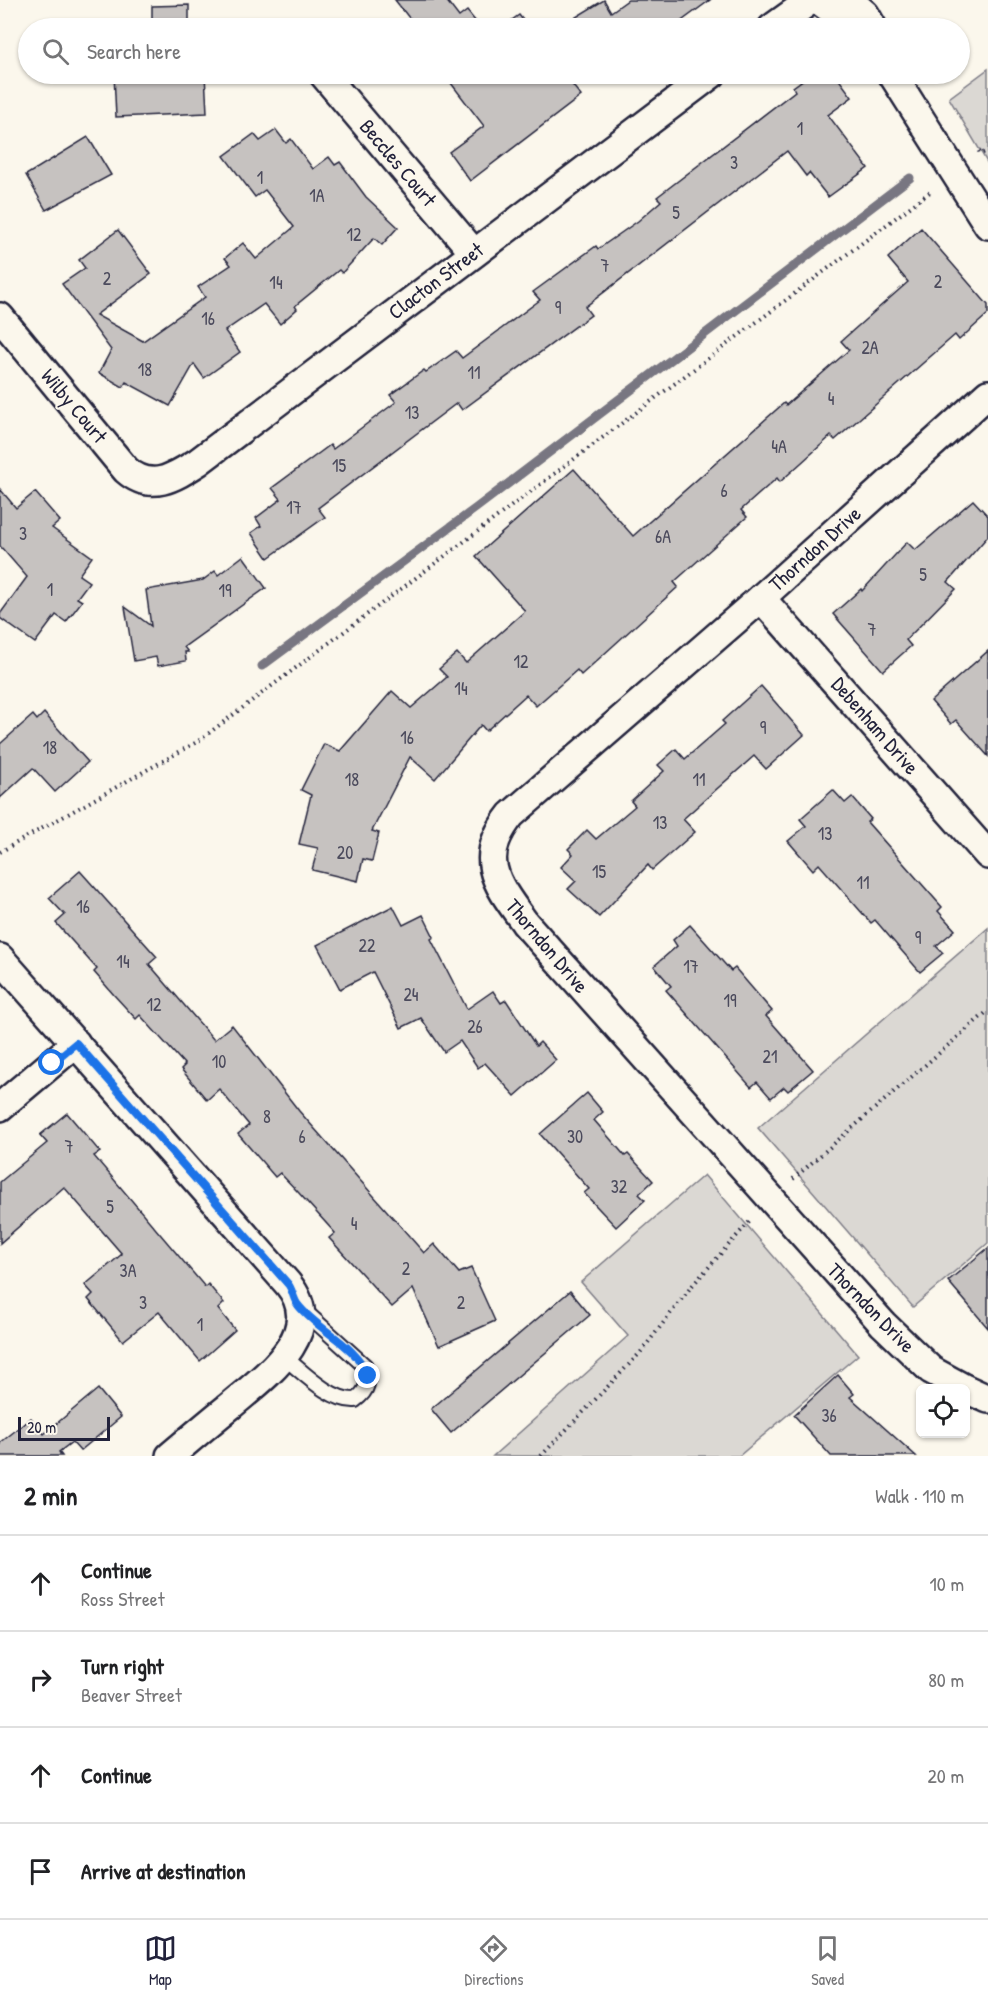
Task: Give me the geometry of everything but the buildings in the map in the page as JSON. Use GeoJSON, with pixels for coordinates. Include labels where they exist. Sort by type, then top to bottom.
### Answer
{"type":"FeatureCollection","features":[{"type":"Feature","properties":{"kind":"street"},"geometry":{"type":"LineString","coordinates":[[786,18],[811,0]]}},
{"type":"Feature","properties":{"kind":"street"},"geometry":{"type":"LineString","coordinates":[[818,0],[842,18]]}},
{"type":"Feature","properties":{"kind":"street"},"geometry":{"type":"LineString","coordinates":[[849,0],[867,18]]}},
{"type":"Feature","properties":{"kind":"street","name":"Beccles Court"},"geometry":{"type":"LineString","coordinates":[[331,84],[474,253]]}},
{"type":"Feature","properties":{"kind":"street","name":"Clacton Street"},"geometry":{"type":"LineString","coordinates":[[156,483],[178,475],[198,462],[699,84]]}},
{"type":"Feature","properties":{"kind":"street"},"geometry":{"type":"LineString","coordinates":[[898,84],[988,225]]}},
{"type":"Feature","properties":{"kind":"street","name":"Wilby Court"},"geometry":{"type":"LineString","coordinates":[[0,317],[126,470],[134,477],[156,483]]}},
{"type":"Feature","properties":{"kind":"street","name":"Thorndon Drive"},"geometry":{"type":"LineString","coordinates":[[956,1384],[931,1370],[883,1324],[525,923],[504,893],[494,870],[491,853],[499,831],[511,815],[761,598],[988,394]]}},
{"type":"Feature","properties":{"kind":"street","name":"Debenham Drive"},"geometry":{"type":"LineString","coordinates":[[761,598],[988,855]]}},
{"type":"Feature","properties":{"kind":"street"},"geometry":{"type":"LineString","coordinates":[[0,958],[288,1284],[298,1311],[294,1342],[278,1366],[170,1456]]}},
{"type":"Feature","properties":{"kind":"street"},"geometry":{"type":"LineString","coordinates":[[0,1107],[76,1043]]}},
{"type":"Feature","properties":{"kind":"street","name":"Thorndon Drive"},"geometry":{"type":"LineString","coordinates":[[970,1391],[988,1399]]}},
{"type":"Feature","properties":{"kind":"lane"},"geometry":{"type":"LineString","coordinates":[[284,1357],[326,1389],[348,1400],[355,1400],[368,1386],[365,1366],[298,1311]]}},
{"type":"Feature","properties":{"kind":"path"},"geometry":{"type":"LineString","coordinates":[[0,852],[197,742],[930,192],[924,182]]}},
{"type":"Feature","properties":{"kind":"shaded area"},"geometry":{"type":"Polygon","coordinates":[[[988,69],[988,164],[949,98],[988,69]]]}},
{"type":"Feature","properties":{"kind":"shaded area"},"geometry":{"type":"Polygon","coordinates":[[[988,928],[988,1243],[913,1307],[758,1128],[988,928]]]}},
{"type":"Feature","properties":{"kind":"shaded area"},"geometry":{"type":"Polygon","coordinates":[[[704,1175],[858,1355],[739,1456],[493,1456],[628,1336],[581,1282],[704,1175]]]}},
{"type":"Feature","properties":{"kind":"waterway"},"geometry":{"type":"LineString","coordinates":[[262,666],[476,508],[910,178]]}},
{"type":"Feature","properties":{"kind":"route"},"geometry":{"type":"LineString","coordinates":[[52,1063],[76,1043],[288,1284],[297,1305],[355,1356],[365,1366],[368,1376]]}}]}
